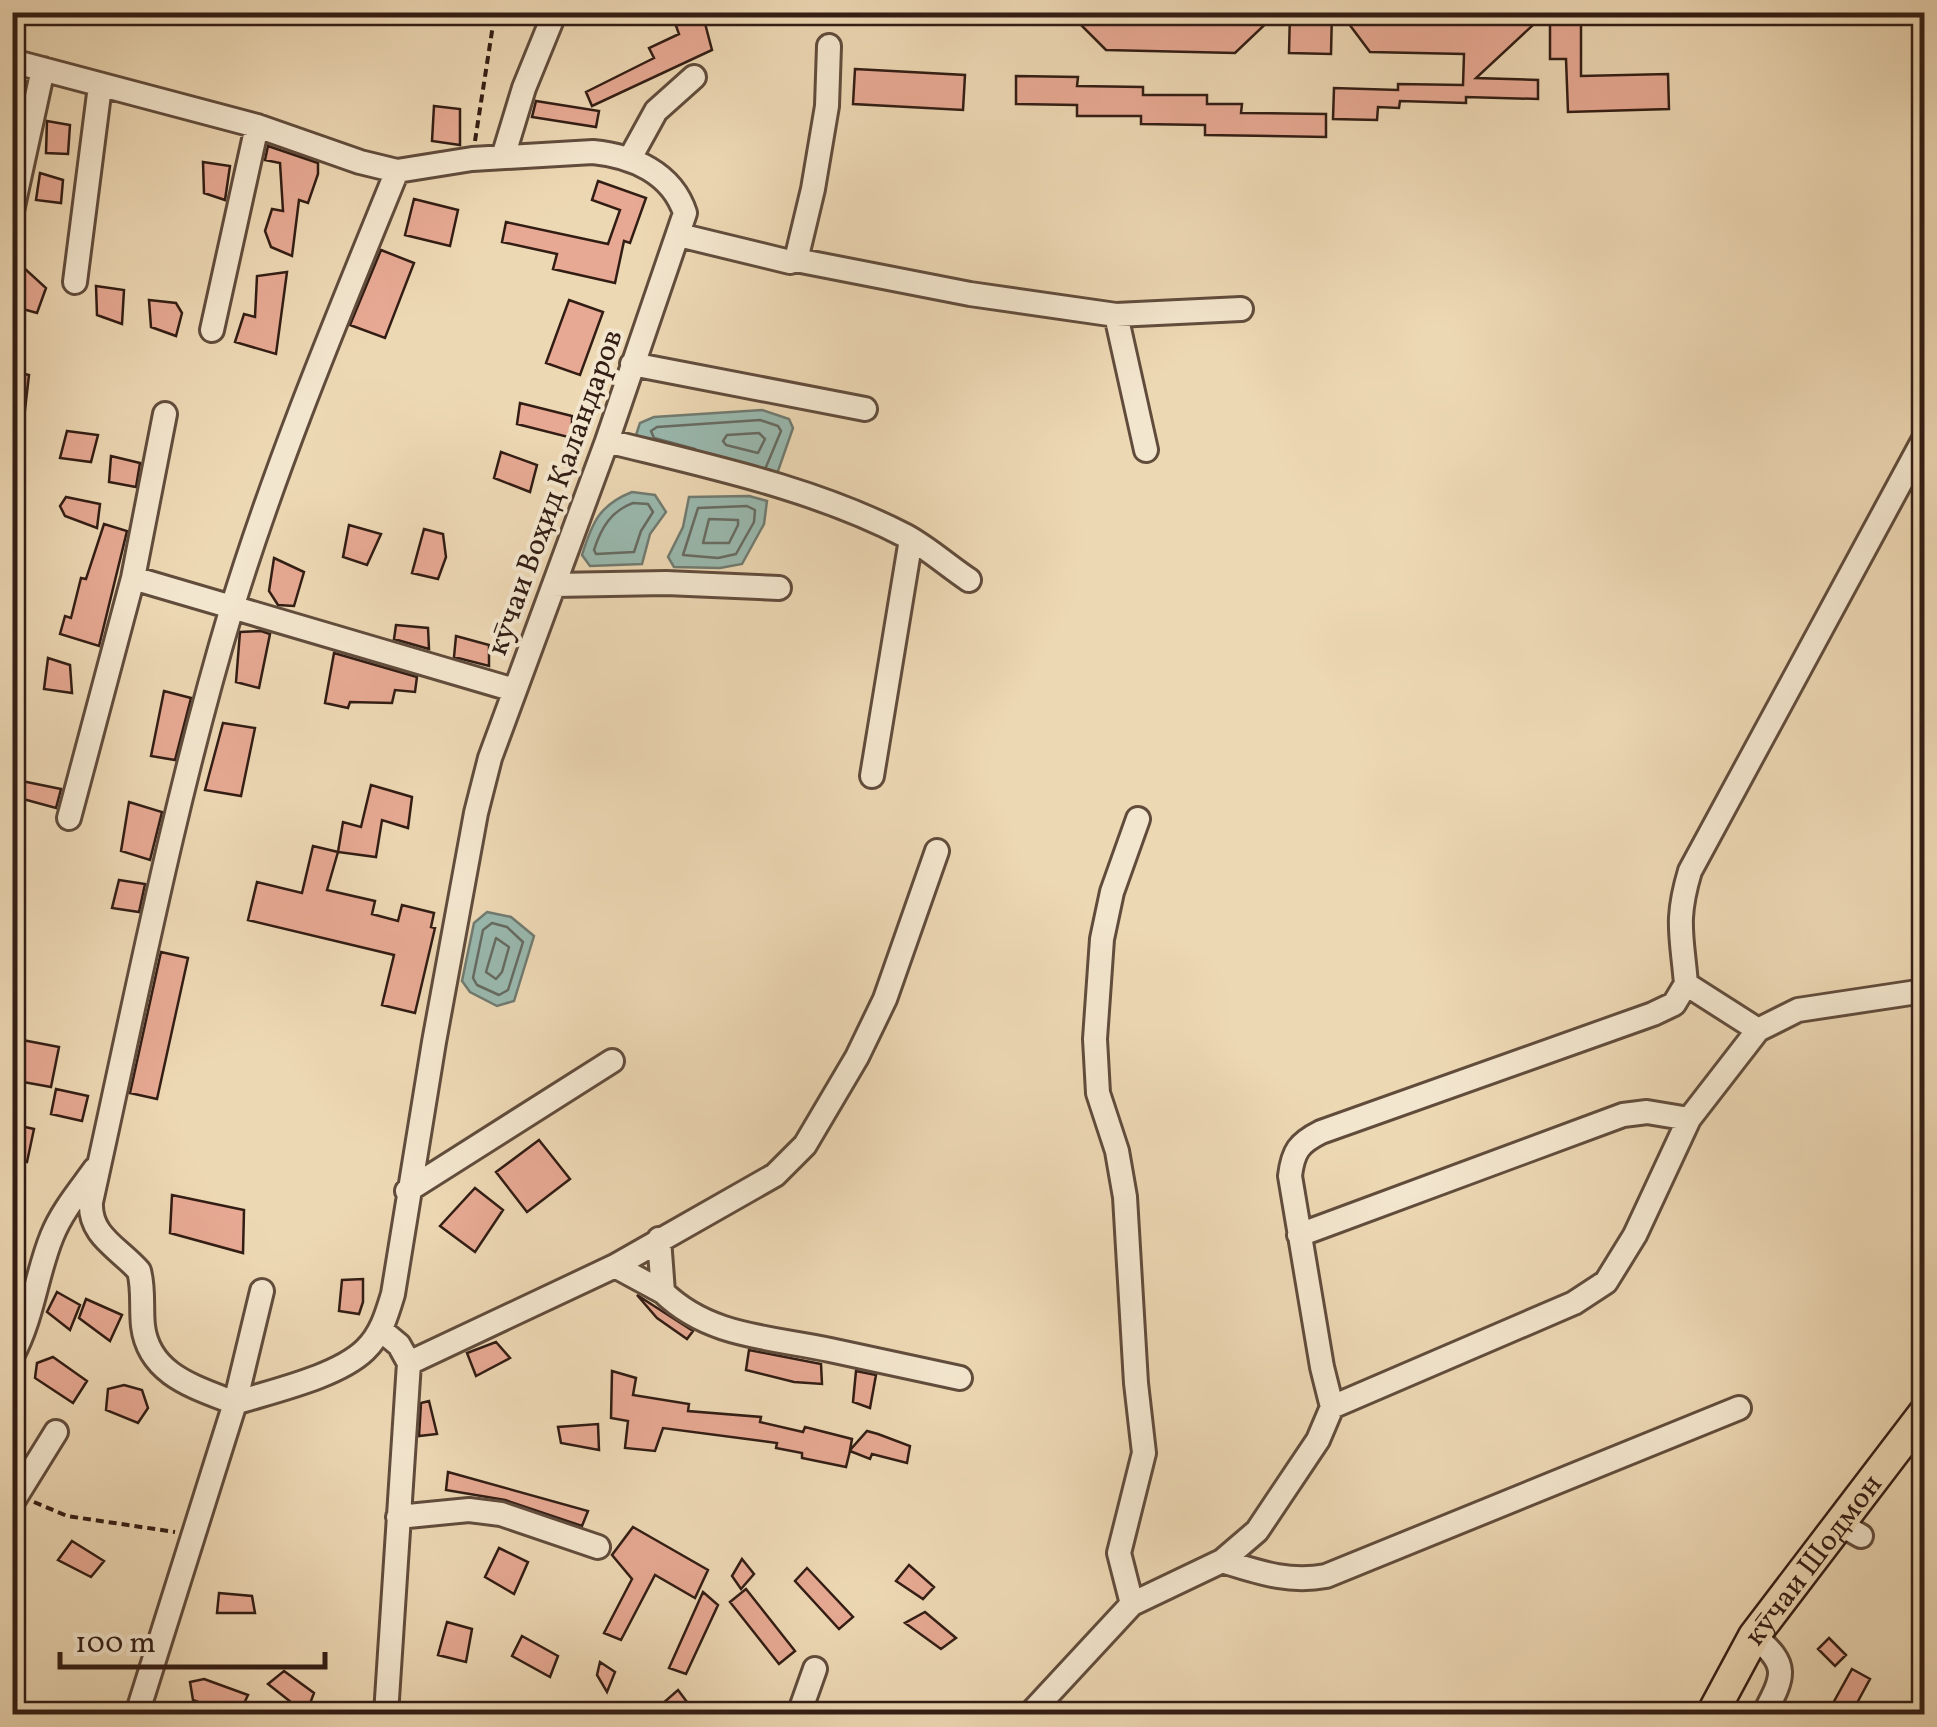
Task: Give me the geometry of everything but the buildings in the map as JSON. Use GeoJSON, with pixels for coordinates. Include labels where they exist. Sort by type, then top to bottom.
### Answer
{"type":"FeatureCollection","features":[{"type":"Feature","properties":{"kind":"main road","name":"кӯчаи Шодмон"},"geometry":{"type":"LineString","coordinates":[[1712,1714],[1754,1636],[1850,1530],[1924,1413]]}},
{"type":"Feature","properties":{"kind":"street"},"geometry":{"type":"LineString","coordinates":[[502,157],[524,88],[555,12]]}},
{"type":"Feature","properties":{"kind":"street"},"geometry":{"type":"LineString","coordinates":[[796,260],[827,106],[829,46]]}},
{"type":"Feature","properties":{"kind":"street","name":"кӯчаи Воҳид Қаландаров"},"geometry":{"type":"LineString","coordinates":[[12,61],[257,126],[397,171],[472,159],[593,152],[629,160],[671,184],[680,196],[684,213],[679,235],[490,758],[476,813],[408,1191],[394,1294],[381,1330]]}},
{"type":"Feature","properties":{"kind":"street"},"geometry":{"type":"LineString","coordinates":[[12,211],[42,69]]}},
{"type":"Feature","properties":{"kind":"street"},"geometry":{"type":"LineString","coordinates":[[629,160],[656,111],[694,77]]}},
{"type":"Feature","properties":{"kind":"street"},"geometry":{"type":"LineString","coordinates":[[75,282],[100,86]]}},
{"type":"Feature","properties":{"kind":"street"},"geometry":{"type":"LineString","coordinates":[[212,330],[257,126]]}},
{"type":"Feature","properties":{"kind":"street"},"geometry":{"type":"LineString","coordinates":[[386,1714],[409,1363],[399,1345],[381,1330],[364,1351],[344,1363],[234,1403],[185,1383],[149,1352],[139,1271],[102,1237],[90,1217],[186,773],[232,608],[315,370],[397,171]]}},
{"type":"Feature","properties":{"kind":"street"},"geometry":{"type":"LineString","coordinates":[[679,235],[790,262],[1116,315],[1242,309]]}},
{"type":"Feature","properties":{"kind":"street"},"geometry":{"type":"LineString","coordinates":[[1116,315],[1146,450]]}},
{"type":"Feature","properties":{"kind":"street"},"geometry":{"type":"LineString","coordinates":[[632,364],[864,408]]}},
{"type":"Feature","properties":{"kind":"street"},"geometry":{"type":"LineString","coordinates":[[70,818],[133,578],[165,414]]}},
{"type":"Feature","properties":{"kind":"street"},"geometry":{"type":"LineString","coordinates":[[1030,1714],[1132,1604],[1222,1561],[1256,1531],[1318,1440],[1332,1407],[1299,1235],[1290,1176],[1292,1152],[1305,1140],[1674,1004],[1686,984],[1679,936],[1680,904],[1690,871],[1924,439]]}},
{"type":"Feature","properties":{"kind":"street"},"geometry":{"type":"LineString","coordinates":[[607,441],[809,496],[869,518],[911,539],[969,580]]}},
{"type":"Feature","properties":{"kind":"street"},"geometry":{"type":"LineString","coordinates":[[872,776],[911,539]]}},
{"type":"Feature","properties":{"kind":"street"},"geometry":{"type":"LineString","coordinates":[[133,578],[514,690]]}},
{"type":"Feature","properties":{"kind":"street"},"geometry":{"type":"LineString","coordinates":[[554,585],[779,588]]}},
{"type":"Feature","properties":{"kind":"street"},"geometry":{"type":"LineString","coordinates":[[1132,1604],[1119,1552],[1144,1453],[1125,1197],[1117,1152],[1098,1093],[1095,1039],[1102,939],[1112,892],[1138,819]]}},
{"type":"Feature","properties":{"kind":"street"},"geometry":{"type":"LineString","coordinates":[[409,1363],[615,1266],[738,1198],[774,1175],[805,1145],[857,1057],[885,999],[936,851]]}},
{"type":"Feature","properties":{"kind":"street"},"geometry":{"type":"LineString","coordinates":[[1686,984],[1758,1030]]}},
{"type":"Feature","properties":{"kind":"street"},"geometry":{"type":"LineString","coordinates":[[1332,1407],[1574,1304],[1606,1282],[1635,1235],[1689,1119],[1758,1030],[1798,1010],[1924,992]]}},
{"type":"Feature","properties":{"kind":"street"},"geometry":{"type":"LineString","coordinates":[[408,1191],[612,1060]]}},
{"type":"Feature","properties":{"kind":"street"},"geometry":{"type":"LineString","coordinates":[[1299,1235],[1623,1116],[1657,1113],[1689,1119]]}},
{"type":"Feature","properties":{"kind":"street"},"geometry":{"type":"LineString","coordinates":[[12,1356],[52,1236],[100,1162]]}},
{"type":"Feature","properties":{"kind":"street"},"geometry":{"type":"LineString","coordinates":[[659,1239],[663,1292]]}},
{"type":"Feature","properties":{"kind":"street"},"geometry":{"type":"LineString","coordinates":[[615,1266],[663,1292],[682,1311],[741,1335],[960,1378]]}},
{"type":"Feature","properties":{"kind":"street"},"geometry":{"type":"LineString","coordinates":[[137,1714],[195,1535],[262,1291]]}},
{"type":"Feature","properties":{"kind":"street"},"geometry":{"type":"LineString","coordinates":[[1222,1561],[1275,1577],[1302,1580],[1326,1576],[1739,1408]]}},
{"type":"Feature","properties":{"kind":"street"},"geometry":{"type":"LineString","coordinates":[[15,1499],[56,1432]]}},
{"type":"Feature","properties":{"kind":"street"},"geometry":{"type":"LineString","coordinates":[[398,1518],[469,1510],[502,1514],[598,1547]]}},
{"type":"Feature","properties":{"kind":"street"},"geometry":{"type":"LineString","coordinates":[[1754,1636],[1774,1652],[1782,1668],[1779,1686],[1764,1714]]}},
{"type":"Feature","properties":{"kind":"street"},"geometry":{"type":"LineString","coordinates":[[799,1714],[815,1669]]}},
{"type":"Feature","properties":{"kind":"path"},"geometry":{"type":"LineString","coordinates":[[472,159],[494,12]]}},
{"type":"Feature","properties":{"kind":"path"},"geometry":{"type":"LineString","coordinates":[[15,1499],[68,1516],[195,1535]]}},
{"type":"Feature","properties":{"kind":"water"},"geometry":{"type":"Polygon","coordinates":[[[762,410],[789,419],[793,428],[778,471],[767,479],[640,444],[636,435],[640,423],[654,417],[762,410]]]}},
{"type":"Feature","properties":{"kind":"water"},"geometry":{"type":"Polygon","coordinates":[[[632,492],[655,495],[666,512],[650,534],[642,564],[590,566],[582,555],[594,524],[604,509],[632,492]]]}},
{"type":"Feature","properties":{"kind":"water"},"geometry":{"type":"Polygon","coordinates":[[[749,496],[767,501],[764,524],[742,564],[720,568],[674,567],[668,557],[683,527],[689,497],[749,496]]]}},
{"type":"Feature","properties":{"kind":"water"},"geometry":{"type":"Polygon","coordinates":[[[487,912],[511,917],[534,936],[514,1001],[497,1006],[470,992],[462,981],[474,923],[487,912]]]}}]}
